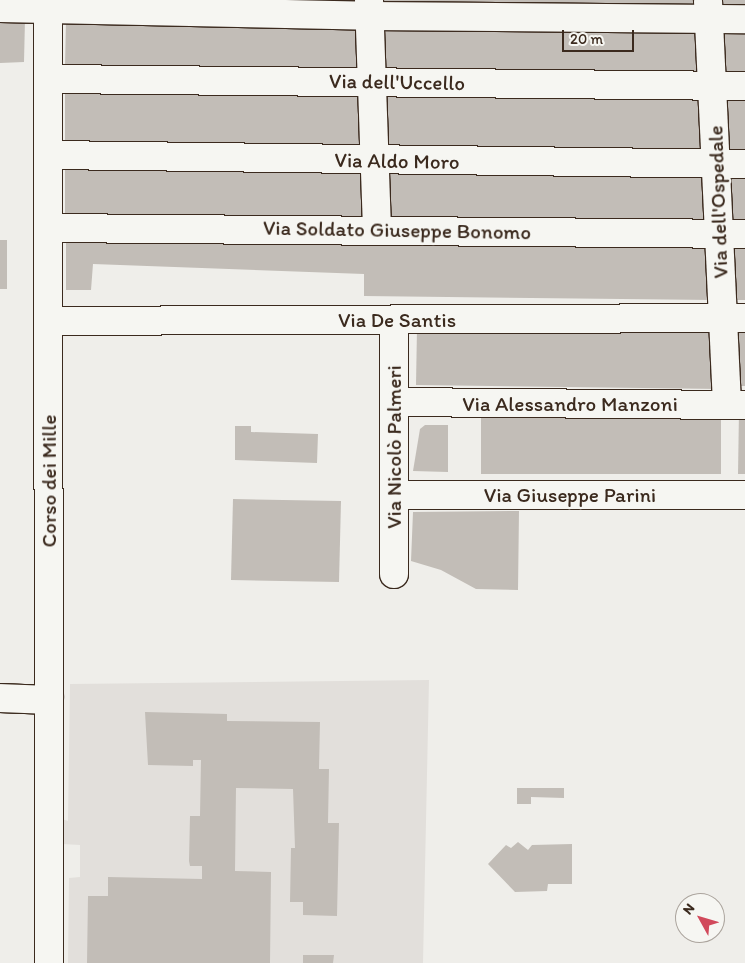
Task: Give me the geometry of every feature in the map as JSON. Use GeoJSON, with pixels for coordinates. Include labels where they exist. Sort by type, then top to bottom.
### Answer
{"type":"FeatureCollection","features":[{"type":"Feature","properties":{"kind":"street"},"geometry":{"type":"LineString","coordinates":[[0,8],[48,4],[369,8],[708,9],[745,19]]}},
{"type":"Feature","properties":{"kind":"street","name":"Corso dei Mille"},"geometry":{"type":"LineString","coordinates":[[48,4],[50,79],[48,228],[49,963]]}},
{"type":"Feature","properties":{"kind":"street"},"geometry":{"type":"LineString","coordinates":[[369,8],[377,229]]}},
{"type":"Feature","properties":{"kind":"street","name":"Via dell'Ospedale"},"geometry":{"type":"LineString","coordinates":[[708,9],[714,86],[716,163],[732,234],[736,405]]}},
{"type":"Feature","properties":{"kind":"street","name":"Via dell'Uccello"},"geometry":{"type":"LineString","coordinates":[[50,79],[745,86]]}},
{"type":"Feature","properties":{"kind":"street","name":"Via Aldo Moro"},"geometry":{"type":"LineString","coordinates":[[50,155],[376,161],[745,164]]}},
{"type":"Feature","properties":{"kind":"street","name":"Via Soldato Giuseppe Bonomo"},"geometry":{"type":"LineString","coordinates":[[48,228],[377,229],[732,234]]}},
{"type":"Feature","properties":{"kind":"street","name":"Via De Santis"},"geometry":{"type":"LineString","coordinates":[[49,321],[734,318]]}},
{"type":"Feature","properties":{"kind":"street","name":"Via Nicolò Palmeri"},"geometry":{"type":"LineString","coordinates":[[394,320],[394,574]]}},
{"type":"Feature","properties":{"kind":"street","name":"Via Alessandro Manzoni"},"geometry":{"type":"LineString","coordinates":[[394,402],[736,405]]}},
{"type":"Feature","properties":{"kind":"street","name":"Via Giuseppe Parini"},"geometry":{"type":"LineString","coordinates":[[394,495],[745,495]]}},
{"type":"Feature","properties":{"kind":"street"},"geometry":{"type":"LineString","coordinates":[[0,698],[49,700]]}},
{"type":"Feature","properties":{"kind":"shaded area"},"geometry":{"type":"Polygon","coordinates":[[[429,680],[423,963],[68,963],[69,878],[80,877],[80,845],[62,844],[62,819],[68,821],[70,684],[429,680]]]}},
{"type":"Feature","properties":{"kind":"building"},"geometry":{"type":"Polygon","coordinates":[[[223,0],[354,0],[354,4],[223,0]]]}},
{"type":"Feature","properties":{"kind":"building"},"geometry":{"type":"Polygon","coordinates":[[[379,0],[697,0],[697,7],[379,7],[379,0]]]}},
{"type":"Feature","properties":{"kind":"building"},"geometry":{"type":"Polygon","coordinates":[[[720,0],[745,0],[745,9],[720,9],[720,0]]]}},
{"type":"Feature","properties":{"kind":"building"},"geometry":{"type":"Polygon","coordinates":[[[0,18],[25,19],[24,62],[0,63],[0,18]]]}},
{"type":"Feature","properties":{"kind":"building"},"geometry":{"type":"Polygon","coordinates":[[[66,19],[357,24],[357,72],[65,67],[66,19]]]}},
{"type":"Feature","properties":{"kind":"building"},"geometry":{"type":"Polygon","coordinates":[[[380,25],[702,28],[702,75],[380,72],[380,25]]]}},
{"type":"Feature","properties":{"kind":"building"},"geometry":{"type":"Polygon","coordinates":[[[721,30],[745,30],[745,76],[723,76],[721,30]]]}},
{"type":"Feature","properties":{"kind":"building"},"geometry":{"type":"Polygon","coordinates":[[[65,89],[359,93],[361,147],[65,142],[65,89]]]}},
{"type":"Feature","properties":{"kind":"building"},"geometry":{"type":"Polygon","coordinates":[[[380,92],[704,97],[706,151],[383,148],[380,92]]]}},
{"type":"Feature","properties":{"kind":"building"},"geometry":{"type":"Polygon","coordinates":[[[723,95],[745,96],[745,154],[727,154],[723,95]]]}},
{"type":"Feature","properties":{"kind":"building"},"geometry":{"type":"Polygon","coordinates":[[[65,164],[363,168],[363,219],[65,215],[65,164]]]}},
{"type":"Feature","properties":{"kind":"building"},"geometry":{"type":"Polygon","coordinates":[[[387,168],[710,173],[709,225],[386,220],[387,168]]]}},
{"type":"Feature","properties":{"kind":"building"},"geometry":{"type":"Polygon","coordinates":[[[730,173],[745,173],[745,225],[731,225],[730,173]]]}},
{"type":"Feature","properties":{"kind":"building"},"geometry":{"type":"Polygon","coordinates":[[[66,238],[712,246],[713,300],[364,296],[364,274],[93,264],[91,290],[66,290],[66,238]]]}},
{"type":"Feature","properties":{"kind":"building"},"geometry":{"type":"Polygon","coordinates":[[[0,240],[7,240],[7,289],[0,289],[0,240]]]}},
{"type":"Feature","properties":{"kind":"building"},"geometry":{"type":"Polygon","coordinates":[[[734,246],[745,246],[745,300],[736,300],[734,246]]]}},
{"type":"Feature","properties":{"kind":"building"},"geometry":{"type":"Polygon","coordinates":[[[417,328],[718,328],[720,389],[416,385],[417,328]]]}},
{"type":"Feature","properties":{"kind":"building"},"geometry":{"type":"Polygon","coordinates":[[[737,331],[745,331],[745,386],[738,386],[737,331]]]}},
{"type":"Feature","properties":{"kind":"building"},"geometry":{"type":"Polygon","coordinates":[[[739,411],[745,411],[745,474],[738,474],[739,411]]]}},
{"type":"Feature","properties":{"kind":"building"},"geometry":{"type":"Polygon","coordinates":[[[721,414],[721,474],[481,474],[481,415],[721,414]]]}},
{"type":"Feature","properties":{"kind":"building"},"geometry":{"type":"Polygon","coordinates":[[[425,425],[448,425],[448,472],[413,471],[420,429],[425,425]]]}},
{"type":"Feature","properties":{"kind":"building"},"geometry":{"type":"Polygon","coordinates":[[[235,426],[251,426],[251,432],[318,434],[317,463],[235,460],[235,426]]]}},
{"type":"Feature","properties":{"kind":"building"},"geometry":{"type":"Polygon","coordinates":[[[233,499],[341,501],[339,582],[231,580],[233,499]]]}},
{"type":"Feature","properties":{"kind":"building"},"geometry":{"type":"Polygon","coordinates":[[[519,511],[518,590],[476,589],[441,570],[411,561],[413,512],[519,511]]]}},
{"type":"Feature","properties":{"kind":"building"},"geometry":{"type":"Polygon","coordinates":[[[145,712],[227,714],[227,721],[320,722],[319,769],[329,769],[328,823],[339,823],[337,916],[303,915],[303,902],[290,902],[291,848],[295,848],[293,789],[236,788],[235,871],[271,872],[270,963],[87,963],[88,896],[108,896],[108,877],[202,879],[202,866],[190,866],[189,861],[190,816],[200,816],[201,760],[193,760],[193,766],[148,765],[145,712]]]}},
{"type":"Feature","properties":{"kind":"building"},"geometry":{"type":"Polygon","coordinates":[[[517,788],[564,788],[564,798],[531,797],[531,804],[517,804],[517,788]]]}},
{"type":"Feature","properties":{"kind":"building"},"geometry":{"type":"Polygon","coordinates":[[[518,842],[528,850],[532,845],[572,844],[572,884],[548,884],[547,891],[515,892],[488,864],[506,845],[511,848],[518,842]]]}},
{"type":"Feature","properties":{"kind":"building"},"geometry":{"type":"Polygon","coordinates":[[[303,955],[334,955],[333,963],[303,963],[303,955]]]}}]}
